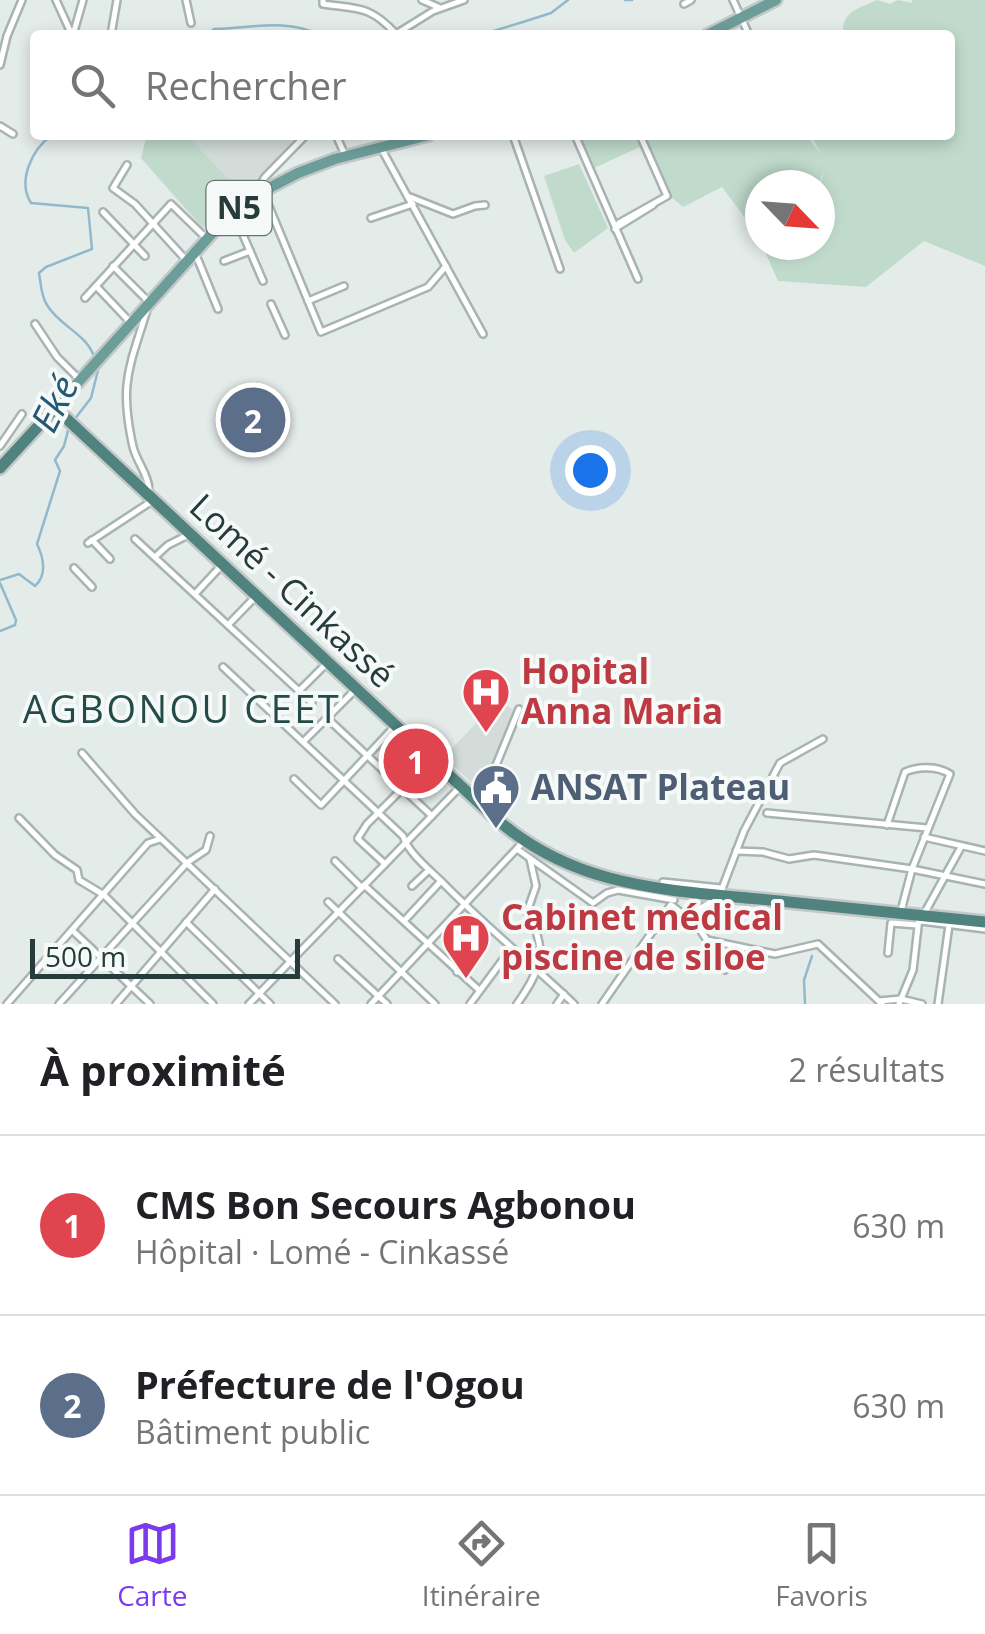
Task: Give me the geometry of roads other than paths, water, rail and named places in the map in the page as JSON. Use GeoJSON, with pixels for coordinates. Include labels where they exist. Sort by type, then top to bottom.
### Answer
{"type":"FeatureCollection","features":[{"type":"Feature","properties":{"kind":"highway","name":"Lomé - Cinkassé"},"geometry":{"type":"LineString","coordinates":[[55,408],[356,688],[404,727],[520,845],[570,867],[674,898],[718,895],[984,927]]}},
{"type":"Feature","properties":{"kind":"highway"},"geometry":{"type":"LineString","coordinates":[[0,468],[55,408]]}},
{"type":"Feature","properties":{"kind":"main road"},"geometry":{"type":"LineString","coordinates":[[718,30],[776,0]]}},
{"type":"Feature","properties":{"kind":"main road","name":"N5"},"geometry":{"type":"LineString","coordinates":[[55,408],[207,239],[258,194],[298,173],[410,140]]}},
{"type":"Feature","properties":{"kind":"street"},"geometry":{"type":"LineString","coordinates":[[0,64],[2,46],[22,0]]}},
{"type":"Feature","properties":{"kind":"street"},"geometry":{"type":"LineString","coordinates":[[56,0],[70,30]]}},
{"type":"Feature","properties":{"kind":"street"},"geometry":{"type":"LineString","coordinates":[[74,30],[83,0]]}},
{"type":"Feature","properties":{"kind":"street"},"geometry":{"type":"LineString","coordinates":[[112,30],[117,0]]}},
{"type":"Feature","properties":{"kind":"street"},"geometry":{"type":"LineString","coordinates":[[186,0],[190,23]]}},
{"type":"Feature","properties":{"kind":"street"},"geometry":{"type":"LineString","coordinates":[[323,0],[329,6],[360,6],[393,30]]}},
{"type":"Feature","properties":{"kind":"street"},"geometry":{"type":"LineString","coordinates":[[422,0],[440,8]]}},
{"type":"Feature","properties":{"kind":"street"},"geometry":{"type":"LineString","coordinates":[[403,30],[440,8],[464,0]]}},
{"type":"Feature","properties":{"kind":"street"},"geometry":{"type":"LineString","coordinates":[[733,0],[748,30]]}},
{"type":"Feature","properties":{"kind":"street"},"geometry":{"type":"LineString","coordinates":[[0,126],[13,134]]}},
{"type":"Feature","properties":{"kind":"street"},"geometry":{"type":"LineString","coordinates":[[301,140],[265,176],[258,194],[321,332],[428,287],[446,266]]}},
{"type":"Feature","properties":{"kind":"street"},"geometry":{"type":"LineString","coordinates":[[338,140],[346,156]]}},
{"type":"Feature","properties":{"kind":"street"},"geometry":{"type":"LineString","coordinates":[[516,140],[560,269]]}},
{"type":"Feature","properties":{"kind":"street"},"geometry":{"type":"LineString","coordinates":[[577,140],[638,280]]}},
{"type":"Feature","properties":{"kind":"street"},"geometry":{"type":"LineString","coordinates":[[617,227],[666,196],[642,140]]}},
{"type":"Feature","properties":{"kind":"street"},"geometry":{"type":"LineString","coordinates":[[381,148],[483,334]]}},
{"type":"Feature","properties":{"kind":"street"},"geometry":{"type":"LineString","coordinates":[[128,164],[114,188],[191,256],[218,310]]}},
{"type":"Feature","properties":{"kind":"street"},"geometry":{"type":"LineString","coordinates":[[370,218],[411,200],[453,214],[486,206]]}},
{"type":"Feature","properties":{"kind":"street"},"geometry":{"type":"LineString","coordinates":[[84,298],[171,204],[207,239]]}},
{"type":"Feature","properties":{"kind":"street"},"geometry":{"type":"LineString","coordinates":[[103,212],[145,256]]}},
{"type":"Feature","properties":{"kind":"street"},"geometry":{"type":"LineString","coordinates":[[234,213],[263,280]]}},
{"type":"Feature","properties":{"kind":"street"},"geometry":{"type":"LineString","coordinates":[[224,261],[250,251]]}},
{"type":"Feature","properties":{"kind":"street"},"geometry":{"type":"LineString","coordinates":[[110,558],[90,542],[151,496],[132,439],[124,388],[128,364],[140,340],[150,302],[113,266]]}},
{"type":"Feature","properties":{"kind":"street"},"geometry":{"type":"LineString","coordinates":[[96,286],[131,323]]}},
{"type":"Feature","properties":{"kind":"street"},"geometry":{"type":"LineString","coordinates":[[308,300],[344,286]]}},
{"type":"Feature","properties":{"kind":"street"},"geometry":{"type":"LineString","coordinates":[[271,304],[285,336]]}},
{"type":"Feature","properties":{"kind":"street"},"geometry":{"type":"LineString","coordinates":[[35,324],[58,357],[80,379]]}},
{"type":"Feature","properties":{"kind":"street"},"geometry":{"type":"LineString","coordinates":[[0,446],[22,414]]}},
{"type":"Feature","properties":{"kind":"street"},"geometry":{"type":"LineString","coordinates":[[155,556],[191,533]]}},
{"type":"Feature","properties":{"kind":"street"},"geometry":{"type":"LineString","coordinates":[[135,539],[312,703]]}},
{"type":"Feature","properties":{"kind":"street"},"geometry":{"type":"LineString","coordinates":[[195,594],[224,564]]}},
{"type":"Feature","properties":{"kind":"street"},"geometry":{"type":"LineString","coordinates":[[74,568],[92,586]]}},
{"type":"Feature","properties":{"kind":"street"},"geometry":{"type":"LineString","coordinates":[[228,624],[257,595]]}},
{"type":"Feature","properties":{"kind":"street"},"geometry":{"type":"LineString","coordinates":[[300,691],[328,662]]}},
{"type":"Feature","properties":{"kind":"street"},"geometry":{"type":"LineString","coordinates":[[224,667],[403,836],[405,843],[488,929],[574,1004]]}},
{"type":"Feature","properties":{"kind":"street"},"geometry":{"type":"LineString","coordinates":[[304,741],[356,688]]}},
{"type":"Feature","properties":{"kind":"street"},"geometry":{"type":"LineString","coordinates":[[480,805],[519,709]]}},
{"type":"Feature","properties":{"kind":"street"},"geometry":{"type":"LineString","coordinates":[[328,718],[432,816]]}},
{"type":"Feature","properties":{"kind":"street"},"geometry":{"type":"LineString","coordinates":[[294,780],[320,804],[366,755],[404,727]]}},
{"type":"Feature","properties":{"kind":"street"},"geometry":{"type":"LineString","coordinates":[[685,916],[718,895],[780,763],[823,739]]}},
{"type":"Feature","properties":{"kind":"street"},"geometry":{"type":"LineString","coordinates":[[82,753],[160,838],[334,1004]]}},
{"type":"Feature","properties":{"kind":"street"},"geometry":{"type":"LineString","coordinates":[[385,864],[357,838],[432,759]]}},
{"type":"Feature","properties":{"kind":"street"},"geometry":{"type":"LineString","coordinates":[[887,825],[906,772],[913,768],[950,774],[912,869],[900,914]]}},
{"type":"Feature","properties":{"kind":"street"},"geometry":{"type":"LineString","coordinates":[[250,1004],[461,786]]}},
{"type":"Feature","properties":{"kind":"street"},"geometry":{"type":"LineString","coordinates":[[767,813],[927,828]]}},
{"type":"Feature","properties":{"kind":"street"},"geometry":{"type":"LineString","coordinates":[[20,818],[55,855],[78,870],[79,880],[104,896],[214,1004]]}},
{"type":"Feature","properties":{"kind":"street"},"geometry":{"type":"LineString","coordinates":[[59,1004],[188,862],[206,850],[210,836]]}},
{"type":"Feature","properties":{"kind":"street"},"geometry":{"type":"LineString","coordinates":[[924,837],[985,851]]}},
{"type":"Feature","properties":{"kind":"street"},"geometry":{"type":"LineString","coordinates":[[7,1004],[148,844],[160,838]]}},
{"type":"Feature","properties":{"kind":"street"},"geometry":{"type":"LineString","coordinates":[[371,1004],[520,845],[530,857],[593,903],[618,890],[674,898]]}},
{"type":"Feature","properties":{"kind":"street"},"geometry":{"type":"LineString","coordinates":[[900,1002],[913,970],[920,919],[961,847]]}},
{"type":"Feature","properties":{"kind":"street"},"geometry":{"type":"LineString","coordinates":[[736,851],[763,852],[789,859],[814,855],[985,884]]}},
{"type":"Feature","properties":{"kind":"street"},"geometry":{"type":"LineString","coordinates":[[516,1004],[538,974],[538,932],[526,912],[536,886],[530,857]]}},
{"type":"Feature","properties":{"kind":"street"},"geometry":{"type":"LineString","coordinates":[[335,861],[480,990]]}},
{"type":"Feature","properties":{"kind":"street"},"geometry":{"type":"LineString","coordinates":[[412,886],[430,870]]}},
{"type":"Feature","properties":{"kind":"street"},"geometry":{"type":"LineString","coordinates":[[404,921],[441,881]]}},
{"type":"Feature","properties":{"kind":"street"},"geometry":{"type":"LineString","coordinates":[[663,882],[718,895]]}},
{"type":"Feature","properties":{"kind":"street"},"geometry":{"type":"LineString","coordinates":[[116,1004],[215,889]]}},
{"type":"Feature","properties":{"kind":"street"},"geometry":{"type":"LineString","coordinates":[[674,898],[709,941],[714,960],[725,970]]}},
{"type":"Feature","properties":{"kind":"street"},"geometry":{"type":"LineString","coordinates":[[602,1004],[674,898]]}},
{"type":"Feature","properties":{"kind":"street"},"geometry":{"type":"LineString","coordinates":[[328,902],[435,1004]]}},
{"type":"Feature","properties":{"kind":"street"},"geometry":{"type":"LineString","coordinates":[[888,953],[891,923],[920,919],[948,926],[984,927]]}},
{"type":"Feature","properties":{"kind":"street"},"geometry":{"type":"LineString","coordinates":[[186,922],[270,1004]]}},
{"type":"Feature","properties":{"kind":"street"},"geometry":{"type":"LineString","coordinates":[[938,1004],[948,926]]}},
{"type":"Feature","properties":{"kind":"street"},"geometry":{"type":"LineString","coordinates":[[457,972],[488,929]]}},
{"type":"Feature","properties":{"kind":"street"},"geometry":{"type":"LineString","coordinates":[[73,932],[150,1004]]}},
{"type":"Feature","properties":{"kind":"street"},"geometry":{"type":"LineString","coordinates":[[709,941],[775,954],[817,944],[880,1002],[922,1004]]}},
{"type":"Feature","properties":{"kind":"street"},"geometry":{"type":"LineString","coordinates":[[470,1004],[511,949]]}},
{"type":"Feature","properties":{"kind":"street"},"geometry":{"type":"LineString","coordinates":[[338,959],[387,1004]]}},
{"type":"Feature","properties":{"kind":"street"},"geometry":{"type":"LineString","coordinates":[[557,1004],[564,994]]}},
{"type":"Feature","properties":{"kind":"waterway","name":"Eké"},"geometry":{"type":"LineString","coordinates":[[496,30],[551,13],[568,0]]}},
{"type":"Feature","properties":{"kind":"waterway","name":"Eké"},"geometry":{"type":"LineString","coordinates":[[625,0],[632,0]]}},
{"type":"Feature","properties":{"kind":"waterway","name":"Eké"},"geometry":{"type":"LineString","coordinates":[[213,30],[268,25],[308,30]]}},
{"type":"Feature","properties":{"kind":"waterway","name":"Eké"},"geometry":{"type":"LineString","coordinates":[[47,140],[29,166],[27,194],[31,203],[88,208],[92,249],[46,267],[39,273],[42,290],[52,313],[86,343],[95,359]]}},
{"type":"Feature","properties":{"kind":"waterway","name":"Eké"},"geometry":{"type":"LineString","coordinates":[[74,420],[91,398],[99,366]]}},
{"type":"Feature","properties":{"kind":"waterway","name":"Eké"},"geometry":{"type":"LineString","coordinates":[[0,580],[19,574],[35,586],[41,577],[43,561],[37,544],[60,471],[55,460],[69,427]]}},
{"type":"Feature","properties":{"kind":"waterway","name":"Eké"},"geometry":{"type":"LineString","coordinates":[[0,583],[16,620],[15,625],[0,631]]}},
{"type":"Feature","properties":{"kind":"waterway"},"geometry":{"type":"LineString","coordinates":[[805,1004],[804,980],[812,956]]}},
{"type":"Feature","properties":{"kind":"place","name":"Préfecture de l'Ogou"},"geometry":{"type":"Point","coordinates":[253,420]}},
{"type":"Feature","properties":{"kind":"place","name":"Hopital Anna Maria"},"geometry":{"type":"Point","coordinates":[486,734]}},
{"type":"Feature","properties":{"kind":"place","name":"CMS Bon Secours Agbonou"},"geometry":{"type":"Point","coordinates":[416,761]}},
{"type":"Feature","properties":{"kind":"place","name":"ANSAT Plateau"},"geometry":{"type":"Point","coordinates":[496,830]}},
{"type":"Feature","properties":{"kind":"place","name":"Cabinet médical piscine de siloe"},"geometry":{"type":"Point","coordinates":[466,980]}},
{"type":"Feature","properties":{"kind":"district","name":"AGBONOU CEET"},"geometry":{"type":"Point","coordinates":[182,710]}}]}
